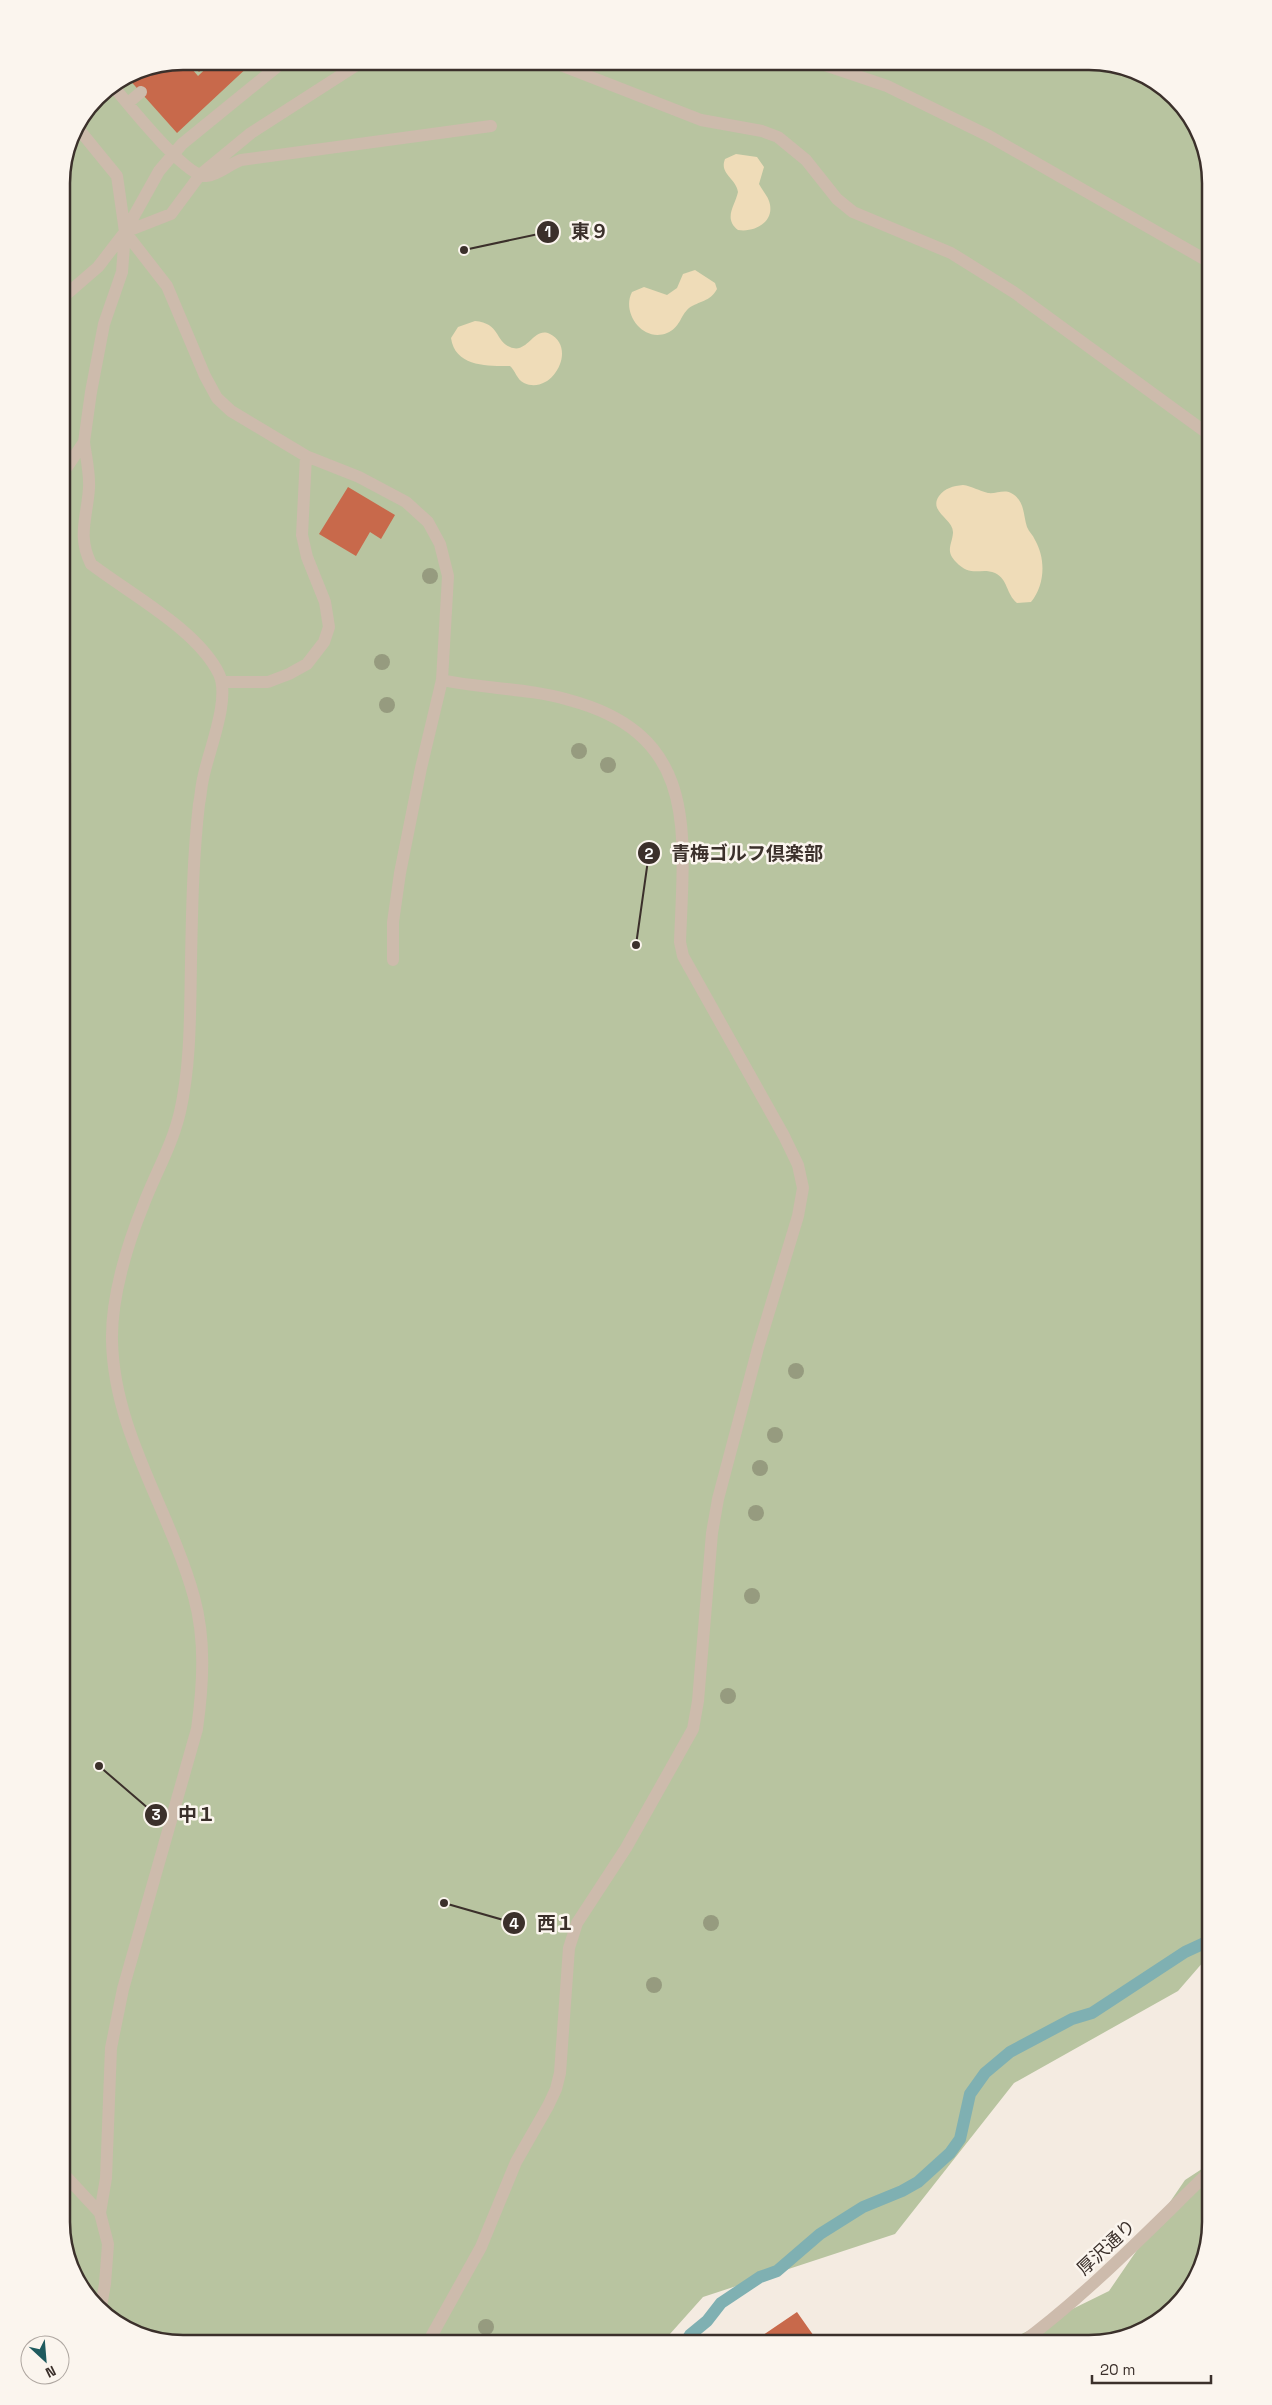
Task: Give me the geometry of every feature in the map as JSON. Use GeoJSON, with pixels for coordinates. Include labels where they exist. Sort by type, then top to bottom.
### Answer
{"type":"FeatureCollection","features":[{"type":"Feature","properties":{"kind":"street"},"geometry":{"type":"LineString","coordinates":[[70,292],[98,267],[125,232],[159,171],[182,144],[273,70]]}},
{"type":"Feature","properties":{"kind":"street"},"geometry":{"type":"LineString","coordinates":[[125,232],[171,214],[200,175],[251,133],[350,70]]}},
{"type":"Feature","properties":{"kind":"street"},"geometry":{"type":"LineString","coordinates":[[573,70],[702,120],[762,130],[778,137],[806,160],[837,199],[853,212],[951,253],[1015,293],[1202,429]]}},
{"type":"Feature","properties":{"kind":"street"},"geometry":{"type":"LineString","coordinates":[[837,70],[886,86],[989,136],[1202,258]]}},
{"type":"Feature","properties":{"kind":"street"},"geometry":{"type":"LineString","coordinates":[[117,91],[181,162],[200,175],[208,176],[229,164],[241,160],[492,126]]}},
{"type":"Feature","properties":{"kind":"street"},"geometry":{"type":"LineString","coordinates":[[128,103],[141,92]]}},
{"type":"Feature","properties":{"kind":"street"},"geometry":{"type":"LineString","coordinates":[[82,133],[117,176],[125,232],[122,272],[104,324],[84,442],[90,487],[84,525],[84,548],[91,564],[179,626],[205,653],[222,682],[222,694],[203,779],[198,819],[192,920],[190,1026],[186,1079],[171,1145],[143,1205],[122,1269],[111,1336],[118,1400],[133,1444],[176,1541],[195,1600],[202,1649],[202,1692],[197,1729],[123,1989],[111,2048],[106,2178],[100,2213],[108,2244],[106,2284],[103,2301]]}},
{"type":"Feature","properties":{"kind":"street"},"geometry":{"type":"LineString","coordinates":[[125,232],[166,286],[205,376],[217,398],[231,411],[306,456],[359,477],[406,502],[428,522],[440,544],[448,576],[442,680],[421,768],[400,873],[393,922],[393,960]]}},
{"type":"Feature","properties":{"kind":"street"},"geometry":{"type":"LineString","coordinates":[[70,464],[84,442]]}},
{"type":"Feature","properties":{"kind":"street"},"geometry":{"type":"LineString","coordinates":[[222,682],[268,682],[289,674],[307,664],[324,642],[329,627],[325,602],[306,557],[302,535],[306,456]]}},
{"type":"Feature","properties":{"kind":"street"},"geometry":{"type":"LineString","coordinates":[[432,2335],[481,2247],[516,2162],[556,2089],[560,2073],[568,1948],[576,1923],[626,1848],[693,1728],[698,1701],[712,1533],[718,1499],[758,1348],[798,1216],[803,1188],[798,1165],[784,1136],[682,956],[680,942],[682,840],[679,803],[671,775],[655,750],[634,728],[604,713],[569,700],[442,680]]}},
{"type":"Feature","properties":{"kind":"street","name":"厚沢通り"},"geometry":{"type":"LineString","coordinates":[[1032,2335],[1049,2323],[1095,2281],[1202,2179]]}},
{"type":"Feature","properties":{"kind":"street"},"geometry":{"type":"LineString","coordinates":[[70,2181],[100,2213]]}},
{"type":"Feature","properties":{"kind":"green space"},"geometry":{"type":"Polygon","coordinates":[[[176,70],[1096,70],[1125,76],[1152,89],[1163,98],[1183,120],[1193,140],[1200,161],[1202,183],[1202,1963],[1178,1991],[1014,2083],[895,2234],[703,2297],[669,2335],[176,2335],[147,2329],[120,2316],[109,2307],[89,2285],[76,2258],[72,2244],[70,2222],[70,176],[74,154],[82,133],[89,120],[103,103],[120,89],[133,82],[161,72],[176,70]]]}},
{"type":"Feature","properties":{"kind":"green space"},"geometry":{"type":"Polygon","coordinates":[[[1202,2169],[1201,2237],[1196,2258],[1190,2272],[1183,2285],[1169,2302],[1145,2320],[1111,2333],[1096,2335],[1019,2335],[1109,2291],[1185,2180],[1202,2169]]]}},
{"type":"Feature","properties":{"kind":"sand"},"geometry":{"type":"Polygon","coordinates":[[[736,154],[757,157],[764,167],[759,184],[769,201],[770,214],[767,220],[751,230],[738,230],[731,221],[731,212],[738,192],[737,187],[724,169],[724,164],[725,159],[736,154]]]}},
{"type":"Feature","properties":{"kind":"sand"},"geometry":{"type":"Polygon","coordinates":[[[695,270],[715,283],[717,289],[714,293],[704,301],[689,308],[671,331],[658,335],[642,330],[636,324],[629,309],[629,300],[632,292],[644,287],[667,295],[677,288],[683,274],[695,270]]]}},
{"type":"Feature","properties":{"kind":"sand"},"geometry":{"type":"Polygon","coordinates":[[[475,321],[489,325],[502,341],[510,347],[521,347],[539,334],[550,334],[558,341],[562,349],[558,369],[544,383],[534,385],[522,382],[510,366],[483,365],[466,360],[454,348],[451,338],[458,327],[475,321]]]}},
{"type":"Feature","properties":{"kind":"sand"},"geometry":{"type":"Polygon","coordinates":[[[963,485],[988,493],[1008,492],[1019,500],[1023,508],[1027,527],[1039,547],[1042,563],[1039,588],[1031,602],[1017,603],[1005,583],[995,573],[966,570],[951,555],[952,528],[939,511],[936,502],[941,493],[947,489],[963,485]]]}},
{"type":"Feature","properties":{"kind":"building"},"geometry":{"type":"Polygon","coordinates":[[[176,70],[193,70],[198,76],[204,70],[245,70],[177,133],[132,83],[161,72],[176,70]]]}},
{"type":"Feature","properties":{"kind":"building"},"geometry":{"type":"Polygon","coordinates":[[[348,487],[395,515],[381,539],[370,532],[356,556],[319,534],[348,487]]]}},
{"type":"Feature","properties":{"kind":"building"},"geometry":{"type":"Polygon","coordinates":[[[797,2312],[813,2335],[763,2335],[797,2312]]]}},
{"type":"Feature","properties":{"kind":"waterway"},"geometry":{"type":"LineString","coordinates":[[690,2335],[707,2321],[721,2303],[760,2277],[777,2271],[820,2234],[863,2207],[902,2191],[918,2182],[950,2153],[960,2139],[970,2094],[985,2073],[1010,2052],[1072,2019],[1092,2013],[1185,1952],[1202,1944]]}},
{"type":"Feature","properties":{"kind":"place","name":"東９"},"geometry":{"type":"Point","coordinates":[464,250]}},
{"type":"Feature","properties":{"kind":"place","name":"青梅ゴルフ倶楽部"},"geometry":{"type":"Point","coordinates":[636,945]}},
{"type":"Feature","properties":{"kind":"place","name":"中１"},"geometry":{"type":"Point","coordinates":[99,1766]}},
{"type":"Feature","properties":{"kind":"place","name":"西１"},"geometry":{"type":"Point","coordinates":[444,1903]}}]}
